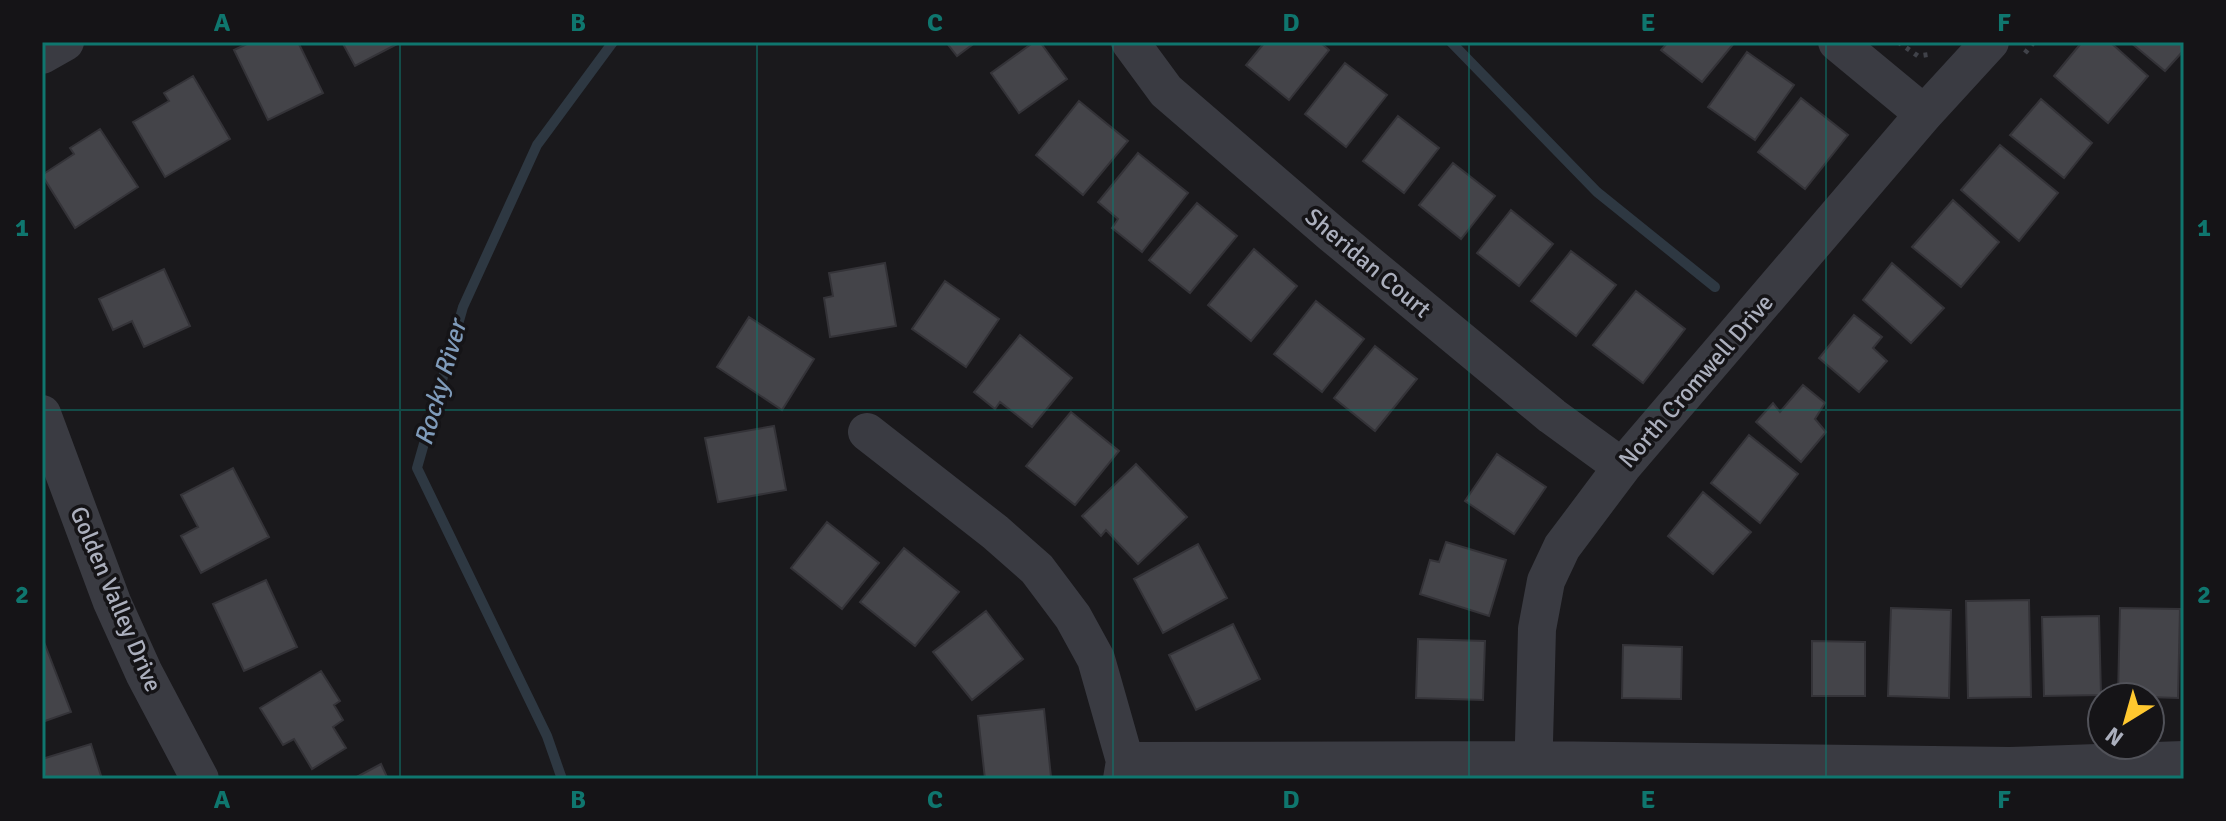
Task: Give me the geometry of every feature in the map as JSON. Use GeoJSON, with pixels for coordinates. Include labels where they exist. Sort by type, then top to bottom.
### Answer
{"type":"FeatureCollection","features":[{"type":"Feature","properties":{"kind":"street"},"geometry":{"type":"LineString","coordinates":[[42,55],[65,42]]}},
{"type":"Feature","properties":{"kind":"street","name":"Sheridan Court"},"geometry":{"type":"LineString","coordinates":[[1130,42],[1166,91],[1552,416],[1622,467]]}},
{"type":"Feature","properties":{"kind":"street"},"geometry":{"type":"LineString","coordinates":[[1837,42],[1924,114]]}},
{"type":"Feature","properties":{"kind":"street","name":"North Cromwell Drive"},"geometry":{"type":"LineString","coordinates":[[1533,770],[1537,629],[1546,581],[1562,547],[1622,467],[1924,114],[1990,42]]}},
{"type":"Feature","properties":{"kind":"street","name":"Golden Valley Drive"},"geometry":{"type":"LineString","coordinates":[[42,414],[112,602],[144,673],[200,779]]}},
{"type":"Feature","properties":{"kind":"street"},"geometry":{"type":"LineString","coordinates":[[867,432],[995,532],[1037,569],[1073,617],[1096,659],[1124,770],[2010,772],[2171,766]]}},
{"type":"Feature","properties":{"kind":"path"},"geometry":{"type":"LineString","coordinates":[[1898,42],[1918,56],[1935,54],[1941,48]]}},
{"type":"Feature","properties":{"kind":"building"},"geometry":{"type":"Polygon","coordinates":[[[251,42],[298,42],[323,93],[268,120],[234,50],[251,42]]]}},
{"type":"Feature","properties":{"kind":"building"},"geometry":{"type":"Polygon","coordinates":[[[342,42],[401,42],[355,66],[342,42]]]}},
{"type":"Feature","properties":{"kind":"building"},"geometry":{"type":"Polygon","coordinates":[[[946,42],[976,42],[957,56],[946,42]]]}},
{"type":"Feature","properties":{"kind":"building"},"geometry":{"type":"Polygon","coordinates":[[[1034,42],[1040,42],[1067,79],[1019,113],[991,73],[1034,42]]]}},
{"type":"Feature","properties":{"kind":"building"},"geometry":{"type":"Polygon","coordinates":[[[1265,42],[1320,42],[1329,50],[1289,100],[1246,65],[1265,42]]]}},
{"type":"Feature","properties":{"kind":"building"},"geometry":{"type":"Polygon","coordinates":[[[1668,42],[1735,42],[1702,82],[1661,50],[1668,42]]]}},
{"type":"Feature","properties":{"kind":"building"},"geometry":{"type":"Polygon","coordinates":[[[2082,42],[2110,42],[2148,76],[2108,123],[2054,76],[2082,42]]]}},
{"type":"Feature","properties":{"kind":"building"},"geometry":{"type":"Polygon","coordinates":[[[2130,42],[2184,42],[2184,50],[2165,71],[2130,42]]]}},
{"type":"Feature","properties":{"kind":"building"},"geometry":{"type":"Polygon","coordinates":[[[1747,52],[1794,85],[1755,140],[1708,107],[1747,52]]]}},
{"type":"Feature","properties":{"kind":"building"},"geometry":{"type":"Polygon","coordinates":[[[1345,63],[1387,95],[1346,147],[1305,114],[1345,63]]]}},
{"type":"Feature","properties":{"kind":"building"},"geometry":{"type":"Polygon","coordinates":[[[193,76],[230,139],[165,177],[133,122],[169,101],[164,93],[193,76]]]}},
{"type":"Feature","properties":{"kind":"building"},"geometry":{"type":"Polygon","coordinates":[[[1801,98],[1848,135],[1805,189],[1758,152],[1801,98]]]}},
{"type":"Feature","properties":{"kind":"building"},"geometry":{"type":"Polygon","coordinates":[[[2041,99],[2092,143],[2064,178],[2010,135],[2041,99]]]}},
{"type":"Feature","properties":{"kind":"building"},"geometry":{"type":"Polygon","coordinates":[[[1079,101],[1128,141],[1083,195],[1036,155],[1079,101]]]}},
{"type":"Feature","properties":{"kind":"building"},"geometry":{"type":"Polygon","coordinates":[[[1398,116],[1439,148],[1404,193],[1363,161],[1398,116]]]}},
{"type":"Feature","properties":{"kind":"building"},"geometry":{"type":"Polygon","coordinates":[[[100,129],[138,187],[75,228],[42,175],[74,154],[70,148],[100,129]]]}},
{"type":"Feature","properties":{"kind":"building"},"geometry":{"type":"Polygon","coordinates":[[[2000,145],[2058,193],[2019,241],[1961,190],[2000,145]]]}},
{"type":"Feature","properties":{"kind":"building"},"geometry":{"type":"Polygon","coordinates":[[[1138,153],[1188,193],[1142,252],[1112,228],[1118,219],[1098,202],[1138,153]]]}},
{"type":"Feature","properties":{"kind":"building"},"geometry":{"type":"Polygon","coordinates":[[[1453,163],[1495,196],[1461,239],[1419,205],[1453,163]]]}},
{"type":"Feature","properties":{"kind":"building"},"geometry":{"type":"Polygon","coordinates":[[[1953,200],[1999,242],[1961,287],[1912,247],[1953,200]]]}},
{"type":"Feature","properties":{"kind":"building"},"geometry":{"type":"Polygon","coordinates":[[[1197,203],[1237,236],[1190,293],[1149,260],[1197,203]]]}},
{"type":"Feature","properties":{"kind":"building"},"geometry":{"type":"Polygon","coordinates":[[[1511,210],[1553,244],[1519,286],[1477,253],[1511,210]]]}},
{"type":"Feature","properties":{"kind":"building"},"geometry":{"type":"Polygon","coordinates":[[[1254,249],[1297,286],[1251,341],[1208,305],[1254,249]]]}},
{"type":"Feature","properties":{"kind":"building"},"geometry":{"type":"Polygon","coordinates":[[[1571,251],[1616,285],[1576,336],[1531,301],[1571,251]]]}},
{"type":"Feature","properties":{"kind":"building"},"geometry":{"type":"Polygon","coordinates":[[[885,263],[896,326],[830,337],[824,298],[833,296],[829,273],[885,263]]]}},
{"type":"Feature","properties":{"kind":"building"},"geometry":{"type":"Polygon","coordinates":[[[1892,263],[1944,308],[1911,343],[1863,300],[1892,263]]]}},
{"type":"Feature","properties":{"kind":"building"},"geometry":{"type":"Polygon","coordinates":[[[164,269],[190,326],[144,347],[132,321],[113,330],[99,299],[164,269]]]}},
{"type":"Feature","properties":{"kind":"building"},"geometry":{"type":"Polygon","coordinates":[[[945,281],[999,319],[966,367],[912,329],[945,281]]]}},
{"type":"Feature","properties":{"kind":"building"},"geometry":{"type":"Polygon","coordinates":[[[1636,291],[1685,329],[1643,383],[1593,345],[1636,291]]]}},
{"type":"Feature","properties":{"kind":"building"},"geometry":{"type":"Polygon","coordinates":[[[1316,301],[1364,339],[1322,392],[1274,354],[1316,301]]]}},
{"type":"Feature","properties":{"kind":"building"},"geometry":{"type":"Polygon","coordinates":[[[1854,315],[1882,337],[1873,348],[1887,361],[1859,392],[1819,358],[1854,315]]]}},
{"type":"Feature","properties":{"kind":"building"},"geometry":{"type":"Polygon","coordinates":[[[749,317],[814,359],[782,410],[717,367],[749,317]]]}},
{"type":"Feature","properties":{"kind":"building"},"geometry":{"type":"Polygon","coordinates":[[[1020,335],[1072,378],[1032,427],[1000,402],[995,409],[974,392],[1020,335]]]}},
{"type":"Feature","properties":{"kind":"building"},"geometry":{"type":"Polygon","coordinates":[[[1375,346],[1417,379],[1375,431],[1334,398],[1375,346]]]}},
{"type":"Feature","properties":{"kind":"building"},"geometry":{"type":"Polygon","coordinates":[[[1803,385],[1825,403],[1815,419],[1826,432],[1801,462],[1756,422],[1773,403],[1780,412],[1803,385]]]}},
{"type":"Feature","properties":{"kind":"building"},"geometry":{"type":"Polygon","coordinates":[[[1071,412],[1119,451],[1075,505],[1026,466],[1071,412]]]}},
{"type":"Feature","properties":{"kind":"building"},"geometry":{"type":"Polygon","coordinates":[[[774,426],[786,490],[718,502],[705,438],[774,426]]]}},
{"type":"Feature","properties":{"kind":"building"},"geometry":{"type":"Polygon","coordinates":[[[1749,435],[1798,474],[1760,523],[1711,483],[1749,435]]]}},
{"type":"Feature","properties":{"kind":"building"},"geometry":{"type":"Polygon","coordinates":[[[1497,454],[1546,487],[1514,534],[1465,501],[1497,454]]]}},
{"type":"Feature","properties":{"kind":"building"},"geometry":{"type":"Polygon","coordinates":[[[1136,464],[1187,517],[1138,564],[1106,530],[1101,536],[1082,516],[1136,464]]]}},
{"type":"Feature","properties":{"kind":"building"},"geometry":{"type":"Polygon","coordinates":[[[233,468],[269,537],[201,573],[181,536],[198,527],[181,495],[233,468]]]}},
{"type":"Feature","properties":{"kind":"building"},"geometry":{"type":"Polygon","coordinates":[[[1703,492],[1751,532],[1713,574],[1668,536],[1703,492]]]}},
{"type":"Feature","properties":{"kind":"building"},"geometry":{"type":"Polygon","coordinates":[[[827,522],[879,563],[842,609],[791,568],[827,522]]]}},
{"type":"Feature","properties":{"kind":"building"},"geometry":{"type":"Polygon","coordinates":[[[1446,542],[1506,560],[1489,616],[1420,594],[1430,560],[1439,562],[1446,542]]]}},
{"type":"Feature","properties":{"kind":"building"},"geometry":{"type":"Polygon","coordinates":[[[1198,544],[1227,598],[1163,633],[1134,579],[1198,544]]]}},
{"type":"Feature","properties":{"kind":"building"},"geometry":{"type":"Polygon","coordinates":[[[904,548],[959,592],[915,646],[860,602],[904,548]]]}},
{"type":"Feature","properties":{"kind":"building"},"geometry":{"type":"Polygon","coordinates":[[[266,580],[297,647],[244,671],[213,604],[266,580]]]}},
{"type":"Feature","properties":{"kind":"building"},"geometry":{"type":"Polygon","coordinates":[[[2029,600],[2031,697],[1968,698],[1966,601],[2029,600]]]}},
{"type":"Feature","properties":{"kind":"building"},"geometry":{"type":"Polygon","coordinates":[[[1891,608],[1951,610],[1949,698],[1888,696],[1891,608]]]}},
{"type":"Feature","properties":{"kind":"building"},"geometry":{"type":"Polygon","coordinates":[[[2120,608],[2180,609],[2178,698],[2166,698],[2166,681],[2118,681],[2120,608]]]}},
{"type":"Feature","properties":{"kind":"building"},"geometry":{"type":"Polygon","coordinates":[[[986,611],[1023,659],[972,700],[933,652],[986,611]]]}},
{"type":"Feature","properties":{"kind":"building"},"geometry":{"type":"Polygon","coordinates":[[[2099,616],[2101,681],[2086,681],[2086,695],[2044,696],[2042,617],[2099,616]]]}},
{"type":"Feature","properties":{"kind":"building"},"geometry":{"type":"Polygon","coordinates":[[[1233,624],[1260,679],[1196,710],[1169,655],[1233,624]]]}},
{"type":"Feature","properties":{"kind":"building"},"geometry":{"type":"Polygon","coordinates":[[[1418,639],[1485,641],[1483,700],[1416,698],[1418,639]]]}},
{"type":"Feature","properties":{"kind":"building"},"geometry":{"type":"Polygon","coordinates":[[[1812,641],[1865,642],[1865,696],[1812,696],[1812,641]]]}},
{"type":"Feature","properties":{"kind":"building"},"geometry":{"type":"Polygon","coordinates":[[[42,643],[71,712],[42,722],[42,643]]]}},
{"type":"Feature","properties":{"kind":"building"},"geometry":{"type":"Polygon","coordinates":[[[1623,645],[1682,647],[1681,699],[1622,698],[1623,645]]]}},
{"type":"Feature","properties":{"kind":"building"},"geometry":{"type":"Polygon","coordinates":[[[321,671],[340,701],[334,705],[343,720],[333,727],[346,748],[312,769],[294,739],[283,745],[260,708],[321,671]]]}},
{"type":"Feature","properties":{"kind":"building"},"geometry":{"type":"Polygon","coordinates":[[[1044,709],[1051,777],[985,779],[978,716],[1044,709]]]}},
{"type":"Feature","properties":{"kind":"building"},"geometry":{"type":"Polygon","coordinates":[[[91,744],[102,779],[45,779],[42,759],[91,744]]]}},
{"type":"Feature","properties":{"kind":"building"},"geometry":{"type":"Polygon","coordinates":[[[381,764],[388,779],[353,779],[381,764]]]}},
{"type":"Feature","properties":{"kind":"waterway","name":"Rocky River"},"geometry":{"type":"LineString","coordinates":[[562,779],[547,736],[417,468],[463,307],[537,145],[613,42]]}},
{"type":"Feature","properties":{"kind":"waterway"},"geometry":{"type":"LineString","coordinates":[[1451,42],[1597,192],[1715,287]]}}]}
